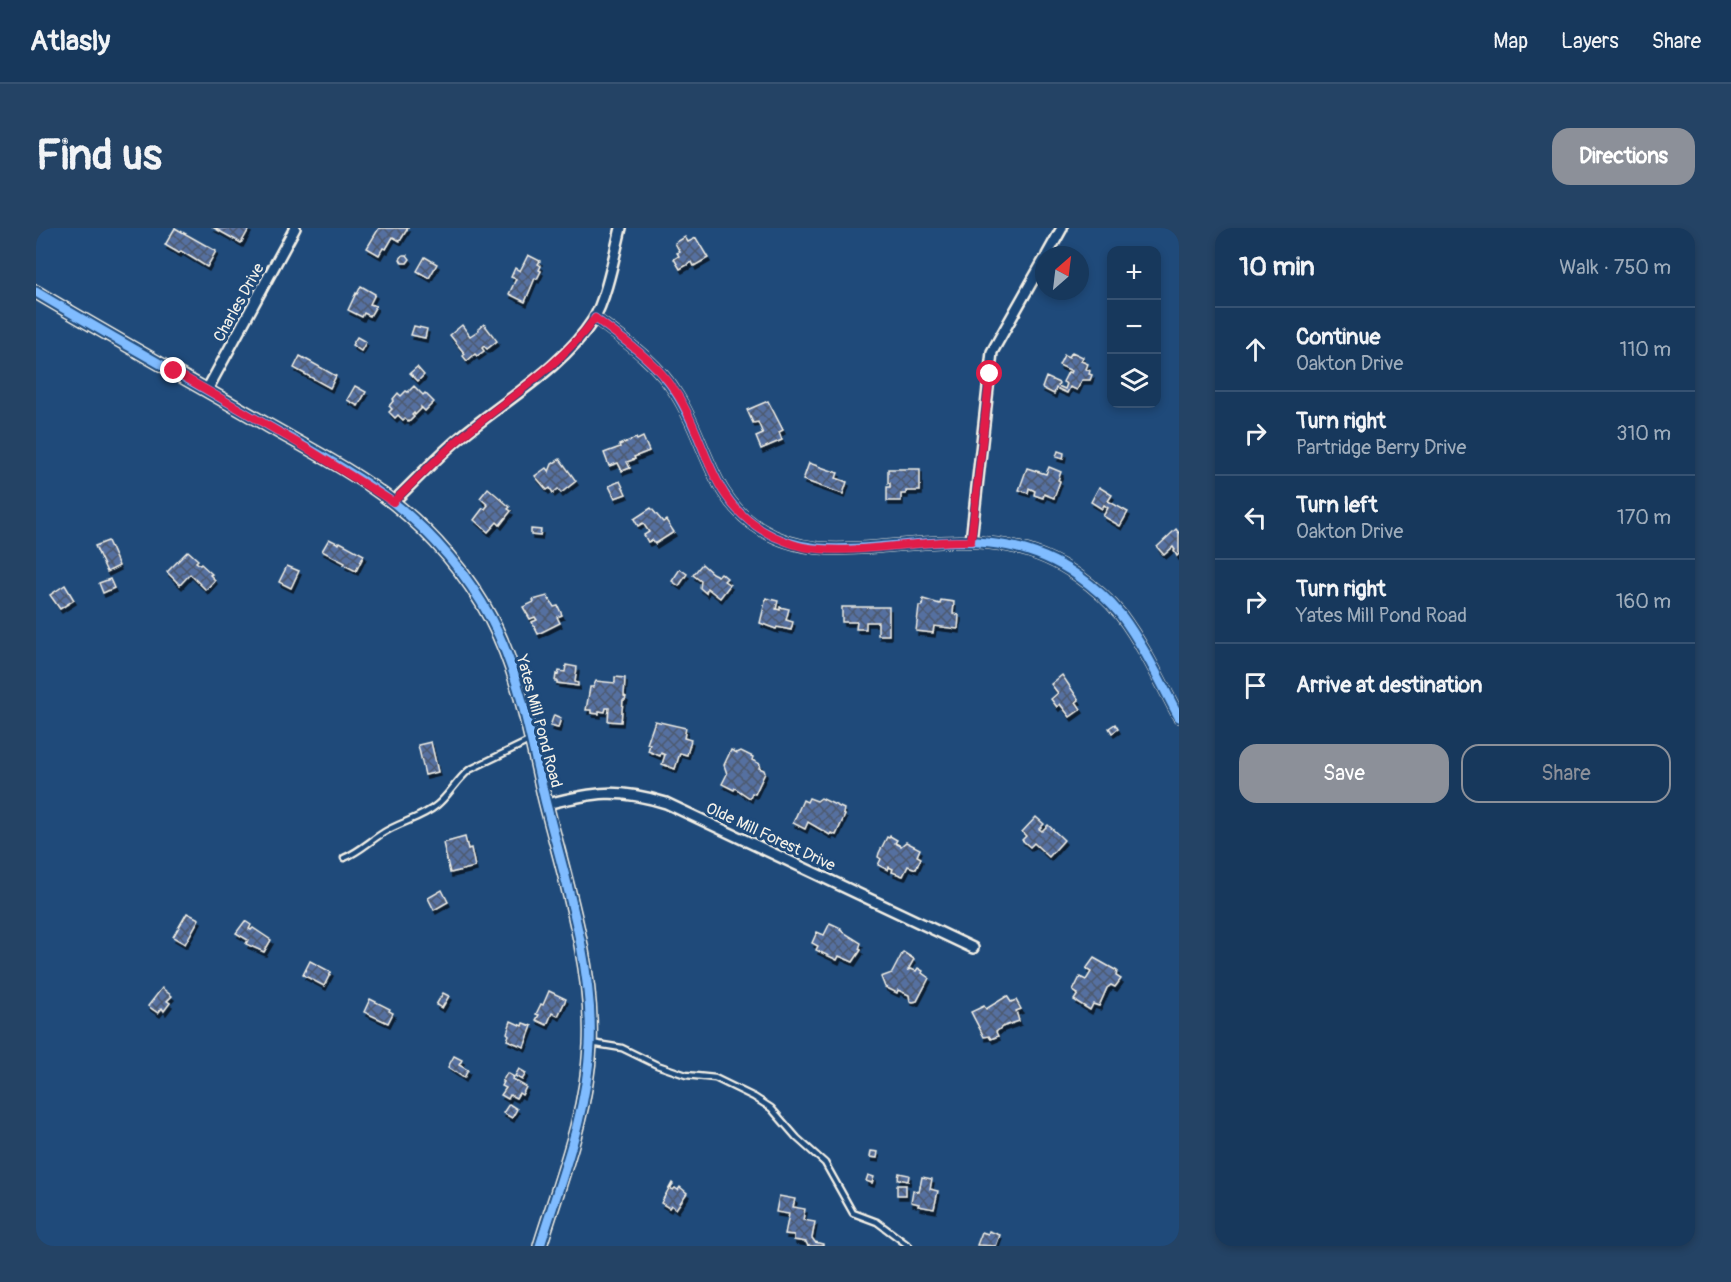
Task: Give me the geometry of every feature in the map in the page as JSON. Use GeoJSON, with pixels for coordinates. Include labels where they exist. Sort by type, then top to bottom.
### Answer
{"type":"FeatureCollection","features":[{"type":"Feature","properties":{"kind":"street","name":"Charles Drive"},"geometry":{"type":"LineString","coordinates":[[207,390],[295,228]]}},
{"type":"Feature","properties":{"kind":"street"},"geometry":{"type":"LineString","coordinates":[[393,502],[456,442],[559,360],[579,340],[595,318],[621,228]]}},
{"type":"Feature","properties":{"kind":"street"},"geometry":{"type":"LineString","coordinates":[[1052,246],[1062,228]]}},
{"type":"Feature","properties":{"kind":"street"},"geometry":{"type":"LineString","coordinates":[[971,541],[992,352],[1035,276]]}},
{"type":"Feature","properties":{"kind":"street","name":"Yates Mill Pond Road"},"geometry":{"type":"LineString","coordinates":[[36,292],[308,449],[393,502],[427,533],[459,568],[491,618],[514,676],[531,740],[582,953],[590,1007],[591,1043],[587,1085],[540,1246]]}},
{"type":"Feature","properties":{"kind":"street"},"geometry":{"type":"LineString","coordinates":[[595,318],[626,341],[667,379],[687,412],[714,476],[727,499],[743,516],[763,531],[800,547],[833,550],[971,541],[998,543],[1032,551],[1050,559],[1099,591],[1120,615],[1134,634],[1179,717]]}},
{"type":"Feature","properties":{"kind":"street","name":"Olde Mill Forest Drive"},"geometry":{"type":"LineString","coordinates":[[547,804],[606,792],[666,803],[973,948]]}},
{"type":"Feature","properties":{"kind":"lane"},"geometry":{"type":"LineString","coordinates":[[344,858],[357,853],[383,833],[431,809],[468,770],[531,740]]}},
{"type":"Feature","properties":{"kind":"lane"},"geometry":{"type":"LineString","coordinates":[[591,1043],[621,1048],[657,1065],[686,1075],[715,1078],[754,1097],[771,1108],[797,1138],[825,1163],[853,1213],[877,1222],[909,1246]]}},
{"type":"Feature","properties":{"kind":"building"},"geometry":{"type":"Polygon","coordinates":[[[175,228],[216,251],[207,267],[181,251],[179,253],[165,245],[175,228]]]}},
{"type":"Feature","properties":{"kind":"building"},"geometry":{"type":"Polygon","coordinates":[[[214,228],[246,228],[249,229],[241,243],[214,228]]]}},
{"type":"Feature","properties":{"kind":"building"},"geometry":{"type":"Polygon","coordinates":[[[379,228],[408,228],[400,241],[393,237],[386,249],[383,248],[379,255],[367,248],[379,228]]]}},
{"type":"Feature","properties":{"kind":"building"},"geometry":{"type":"Polygon","coordinates":[[[685,237],[688,242],[696,238],[708,258],[694,266],[692,262],[680,269],[674,259],[679,256],[677,253],[680,252],[675,243],[685,237]]]}},
{"type":"Feature","properties":{"kind":"building"},"geometry":{"type":"Polygon","coordinates":[[[403,255],[407,255],[410,259],[407,263],[402,263],[400,259],[403,255]]]}},
{"type":"Feature","properties":{"kind":"building"},"geometry":{"type":"Polygon","coordinates":[[[528,255],[540,261],[538,264],[541,266],[539,270],[541,271],[537,279],[535,278],[525,302],[509,294],[516,279],[511,277],[515,268],[520,271],[528,255]]]}},
{"type":"Feature","properties":{"kind":"building"},"geometry":{"type":"Polygon","coordinates":[[[425,257],[437,264],[429,278],[417,271],[425,257]]]}},
{"type":"Feature","properties":{"kind":"building"},"geometry":{"type":"Polygon","coordinates":[[[361,286],[375,294],[370,304],[376,306],[370,316],[364,313],[362,317],[348,310],[361,286]]]}},
{"type":"Feature","properties":{"kind":"building"},"geometry":{"type":"Polygon","coordinates":[[[484,324],[497,341],[487,349],[484,346],[482,348],[484,351],[477,356],[475,354],[467,361],[463,356],[465,354],[450,335],[462,325],[470,336],[484,324]]]}},
{"type":"Feature","properties":{"kind":"building"},"geometry":{"type":"Polygon","coordinates":[[[414,326],[427,329],[425,338],[411,335],[414,326]]]}},
{"type":"Feature","properties":{"kind":"building"},"geometry":{"type":"Polygon","coordinates":[[[357,337],[366,342],[361,351],[352,345],[357,337]]]}},
{"type":"Feature","properties":{"kind":"building"},"geometry":{"type":"Polygon","coordinates":[[[1072,352],[1083,357],[1081,361],[1088,364],[1086,369],[1092,375],[1090,380],[1082,380],[1077,390],[1070,387],[1067,393],[1056,388],[1054,394],[1042,388],[1046,377],[1059,383],[1058,386],[1065,389],[1067,384],[1063,382],[1068,372],[1072,371],[1059,365],[1064,355],[1069,357],[1072,352]]]}},
{"type":"Feature","properties":{"kind":"building"},"geometry":{"type":"Polygon","coordinates":[[[300,356],[336,376],[330,388],[294,368],[300,356]]]}},
{"type":"Feature","properties":{"kind":"building"},"geometry":{"type":"Polygon","coordinates":[[[417,367],[424,375],[418,381],[410,373],[417,367]]]}},
{"type":"Feature","properties":{"kind":"building"},"geometry":{"type":"Polygon","coordinates":[[[355,386],[366,392],[358,406],[347,400],[355,386]]]}},
{"type":"Feature","properties":{"kind":"building"},"geometry":{"type":"Polygon","coordinates":[[[414,386],[434,402],[425,411],[421,407],[415,415],[414,413],[412,415],[414,417],[409,422],[398,415],[395,418],[389,412],[392,409],[389,406],[393,399],[398,393],[401,396],[414,386]]]}},
{"type":"Feature","properties":{"kind":"building"},"geometry":{"type":"Polygon","coordinates":[[[768,401],[783,430],[779,432],[782,440],[761,449],[756,437],[763,434],[758,422],[753,423],[747,410],[768,401]]]}},
{"type":"Feature","properties":{"kind":"building"},"geometry":{"type":"Polygon","coordinates":[[[643,437],[649,451],[627,462],[630,468],[622,471],[618,463],[609,466],[604,453],[643,437]]]}},
{"type":"Feature","properties":{"kind":"building"},"geometry":{"type":"Polygon","coordinates":[[[1058,451],[1064,453],[1063,459],[1056,457],[1058,451]]]}},
{"type":"Feature","properties":{"kind":"building"},"geometry":{"type":"Polygon","coordinates":[[[560,459],[576,481],[561,493],[558,489],[553,493],[550,488],[547,490],[535,476],[546,468],[549,472],[552,464],[560,459]]]}},
{"type":"Feature","properties":{"kind":"building"},"geometry":{"type":"Polygon","coordinates":[[[809,463],[838,473],[836,478],[847,482],[843,494],[803,480],[809,463]]]}},
{"type":"Feature","properties":{"kind":"building"},"geometry":{"type":"Polygon","coordinates":[[[1049,467],[1061,472],[1054,498],[1044,494],[1043,498],[1034,495],[1035,491],[1029,488],[1028,493],[1019,490],[1027,468],[1046,474],[1049,467]]]}},
{"type":"Feature","properties":{"kind":"building"},"geometry":{"type":"Polygon","coordinates":[[[888,469],[920,469],[920,491],[906,491],[906,494],[901,494],[901,501],[887,501],[887,487],[890,487],[888,469]]]}},
{"type":"Feature","properties":{"kind":"building"},"geometry":{"type":"Polygon","coordinates":[[[620,481],[626,494],[615,498],[609,486],[620,481]]]}},
{"type":"Feature","properties":{"kind":"building"},"geometry":{"type":"Polygon","coordinates":[[[1099,487],[1112,495],[1108,501],[1128,512],[1120,526],[1103,516],[1108,508],[1104,505],[1102,509],[1091,502],[1099,487]]]}},
{"type":"Feature","properties":{"kind":"building"},"geometry":{"type":"Polygon","coordinates":[[[488,488],[510,507],[508,509],[511,511],[500,525],[497,522],[488,532],[474,520],[488,505],[480,498],[488,488]]]}},
{"type":"Feature","properties":{"kind":"building"},"geometry":{"type":"Polygon","coordinates":[[[651,508],[663,522],[666,520],[674,532],[655,544],[652,540],[648,542],[644,535],[649,532],[643,523],[638,526],[634,519],[651,508]]]}},
{"type":"Feature","properties":{"kind":"building"},"geometry":{"type":"Polygon","coordinates":[[[531,529],[541,530],[540,536],[531,535],[531,529]]]}},
{"type":"Feature","properties":{"kind":"building"},"geometry":{"type":"Polygon","coordinates":[[[1176,529],[1179,533],[1179,554],[1177,556],[1173,547],[1164,555],[1157,547],[1176,529]]]}},
{"type":"Feature","properties":{"kind":"building"},"geometry":{"type":"Polygon","coordinates":[[[329,539],[339,544],[340,542],[364,555],[356,571],[322,551],[329,539]]]}},
{"type":"Feature","properties":{"kind":"building"},"geometry":{"type":"Polygon","coordinates":[[[108,541],[119,566],[107,572],[95,546],[108,541]]]}},
{"type":"Feature","properties":{"kind":"building"},"geometry":{"type":"Polygon","coordinates":[[[188,551],[198,560],[196,562],[212,574],[210,575],[215,580],[206,590],[190,574],[180,585],[167,572],[188,551]]]}},
{"type":"Feature","properties":{"kind":"building"},"geometry":{"type":"Polygon","coordinates":[[[702,564],[712,573],[718,576],[721,573],[727,578],[724,581],[730,585],[720,598],[707,588],[706,593],[700,588],[701,581],[693,575],[702,564]]]}},
{"type":"Feature","properties":{"kind":"building"},"geometry":{"type":"Polygon","coordinates":[[[287,566],[299,571],[291,588],[279,582],[287,566]]]}},
{"type":"Feature","properties":{"kind":"building"},"geometry":{"type":"Polygon","coordinates":[[[680,569],[687,574],[679,586],[672,581],[680,569]]]}},
{"type":"Feature","properties":{"kind":"building"},"geometry":{"type":"Polygon","coordinates":[[[110,579],[114,588],[103,593],[99,583],[110,579]]]}},
{"type":"Feature","properties":{"kind":"building"},"geometry":{"type":"Polygon","coordinates":[[[65,585],[74,600],[60,609],[50,595],[65,585]]]}},
{"type":"Feature","properties":{"kind":"building"},"geometry":{"type":"Polygon","coordinates":[[[547,596],[554,607],[558,606],[562,615],[557,617],[560,623],[538,634],[532,622],[537,620],[535,617],[530,619],[523,607],[534,602],[533,600],[547,596]]]}},
{"type":"Feature","properties":{"kind":"building"},"geometry":{"type":"Polygon","coordinates":[[[766,598],[778,601],[776,609],[780,610],[780,607],[789,609],[786,620],[793,622],[791,630],[777,627],[776,629],[760,623],[766,598]]]}},
{"type":"Feature","properties":{"kind":"building"},"geometry":{"type":"Polygon","coordinates":[[[923,599],[940,604],[941,600],[954,602],[953,614],[959,615],[958,629],[934,626],[933,633],[916,631],[919,606],[922,606],[923,599]]]}},
{"type":"Feature","properties":{"kind":"building"},"geometry":{"type":"Polygon","coordinates":[[[842,607],[889,607],[889,635],[878,635],[878,622],[866,622],[866,629],[856,629],[857,622],[842,622],[842,607]]]}},
{"type":"Feature","properties":{"kind":"building"},"geometry":{"type":"Polygon","coordinates":[[[566,665],[577,667],[575,682],[578,686],[555,681],[559,671],[565,672],[566,665]]]}},
{"type":"Feature","properties":{"kind":"building"},"geometry":{"type":"Polygon","coordinates":[[[1062,675],[1079,700],[1076,702],[1081,709],[1070,717],[1060,704],[1057,707],[1051,699],[1058,693],[1051,684],[1062,675]]]}},
{"type":"Feature","properties":{"kind":"building"},"geometry":{"type":"Polygon","coordinates":[[[615,677],[625,678],[624,696],[626,697],[623,700],[621,722],[608,721],[609,708],[606,708],[605,712],[599,711],[599,714],[586,710],[590,687],[593,687],[596,681],[615,683],[615,677]]]}},
{"type":"Feature","properties":{"kind":"building"},"geometry":{"type":"Polygon","coordinates":[[[554,715],[561,718],[558,728],[550,726],[554,715]]]}},
{"type":"Feature","properties":{"kind":"building"},"geometry":{"type":"Polygon","coordinates":[[[655,721],[686,728],[684,738],[691,740],[687,755],[680,753],[675,769],[662,764],[665,755],[661,753],[660,756],[648,751],[650,744],[647,744],[655,721]]]}},
{"type":"Feature","properties":{"kind":"building"},"geometry":{"type":"Polygon","coordinates":[[[1115,724],[1118,729],[1112,733],[1109,728],[1115,724]]]}},
{"type":"Feature","properties":{"kind":"building"},"geometry":{"type":"Polygon","coordinates":[[[431,742],[438,772],[425,775],[418,745],[431,742]]]}},
{"type":"Feature","properties":{"kind":"building"},"geometry":{"type":"Polygon","coordinates":[[[731,750],[737,753],[741,751],[753,757],[752,760],[760,764],[759,768],[764,770],[765,773],[755,794],[752,793],[750,798],[735,788],[734,790],[722,784],[727,774],[724,765],[731,750]]]}},
{"type":"Feature","properties":{"kind":"building"},"geometry":{"type":"Polygon","coordinates":[[[809,798],[817,801],[821,798],[844,809],[843,814],[845,815],[836,835],[831,833],[830,835],[808,822],[805,829],[793,823],[803,800],[807,802],[809,798]]]}},
{"type":"Feature","properties":{"kind":"building"},"geometry":{"type":"Polygon","coordinates":[[[1036,817],[1044,824],[1039,829],[1042,831],[1048,825],[1064,840],[1049,857],[1034,843],[1030,847],[1022,840],[1026,836],[1022,832],[1036,817]]]}},
{"type":"Feature","properties":{"kind":"building"},"geometry":{"type":"Polygon","coordinates":[[[890,836],[897,840],[895,843],[901,846],[906,842],[920,849],[917,856],[921,858],[916,869],[908,866],[903,876],[892,872],[893,869],[889,867],[888,870],[878,865],[881,859],[878,857],[879,853],[887,837],[890,836]]]}},
{"type":"Feature","properties":{"kind":"building"},"geometry":{"type":"Polygon","coordinates":[[[465,837],[468,849],[471,848],[475,867],[450,873],[443,843],[465,837]]]}},
{"type":"Feature","properties":{"kind":"building"},"geometry":{"type":"Polygon","coordinates":[[[442,890],[448,902],[434,910],[428,898],[442,890]]]}},
{"type":"Feature","properties":{"kind":"building"},"geometry":{"type":"Polygon","coordinates":[[[187,913],[199,919],[185,944],[173,937],[187,913]]]}},
{"type":"Feature","properties":{"kind":"building"},"geometry":{"type":"Polygon","coordinates":[[[245,921],[251,925],[249,929],[253,928],[271,940],[264,952],[246,944],[248,940],[236,933],[245,921]]]}},
{"type":"Feature","properties":{"kind":"building"},"geometry":{"type":"Polygon","coordinates":[[[830,923],[861,943],[859,949],[861,950],[853,962],[839,956],[837,960],[816,950],[818,946],[812,943],[817,932],[824,935],[830,923]]]}},
{"type":"Feature","properties":{"kind":"building"},"geometry":{"type":"Polygon","coordinates":[[[903,952],[914,959],[908,970],[916,971],[918,968],[929,978],[917,1001],[913,1002],[910,1001],[909,995],[898,990],[897,993],[885,987],[881,977],[892,973],[903,952]]]}},
{"type":"Feature","properties":{"kind":"building"},"geometry":{"type":"Polygon","coordinates":[[[1094,958],[1117,971],[1116,976],[1121,979],[1115,987],[1111,985],[1107,988],[1099,1006],[1093,1004],[1090,1010],[1074,1000],[1078,994],[1073,991],[1080,977],[1086,980],[1091,972],[1086,969],[1094,958]]]}},
{"type":"Feature","properties":{"kind":"building"},"geometry":{"type":"Polygon","coordinates":[[[310,961],[331,972],[324,986],[303,975],[310,961]]]}},
{"type":"Feature","properties":{"kind":"building"},"geometry":{"type":"Polygon","coordinates":[[[162,988],[172,996],[167,1001],[170,1003],[164,1011],[162,1008],[158,1013],[148,1006],[162,988]]]}},
{"type":"Feature","properties":{"kind":"building"},"geometry":{"type":"Polygon","coordinates":[[[549,991],[566,999],[558,1016],[552,1013],[547,1025],[536,1020],[539,1015],[536,1014],[549,991]]]}},
{"type":"Feature","properties":{"kind":"building"},"geometry":{"type":"Polygon","coordinates":[[[443,993],[449,996],[442,1008],[436,1005],[443,993]]]}},
{"type":"Feature","properties":{"kind":"building"},"geometry":{"type":"Polygon","coordinates":[[[1007,996],[1011,1002],[1016,1000],[1021,1009],[1016,1011],[1019,1021],[1002,1027],[996,1032],[998,1036],[991,1039],[989,1036],[984,1037],[971,1012],[984,1006],[986,1009],[1007,996]]]}},
{"type":"Feature","properties":{"kind":"building"},"geometry":{"type":"Polygon","coordinates":[[[370,999],[390,1009],[389,1011],[393,1013],[388,1023],[364,1012],[370,999]]]}},
{"type":"Feature","properties":{"kind":"building"},"geometry":{"type":"Polygon","coordinates":[[[511,1021],[522,1026],[523,1023],[532,1026],[524,1047],[507,1040],[511,1021]]]}},
{"type":"Feature","properties":{"kind":"building"},"geometry":{"type":"Polygon","coordinates":[[[454,1056],[462,1060],[459,1065],[468,1070],[464,1078],[448,1067],[454,1056]]]}},
{"type":"Feature","properties":{"kind":"building"},"geometry":{"type":"Polygon","coordinates":[[[519,1069],[526,1073],[522,1080],[515,1076],[519,1069]]]}},
{"type":"Feature","properties":{"kind":"building"},"geometry":{"type":"Polygon","coordinates":[[[507,1073],[514,1077],[512,1079],[526,1087],[522,1095],[519,1093],[516,1098],[510,1095],[508,1099],[501,1095],[506,1088],[502,1086],[504,1082],[502,1082],[507,1073]]]}},
{"type":"Feature","properties":{"kind":"building"},"geometry":{"type":"Polygon","coordinates":[[[509,1104],[517,1109],[512,1118],[503,1113],[509,1104]]]}},
{"type":"Feature","properties":{"kind":"building"},"geometry":{"type":"Polygon","coordinates":[[[871,1151],[878,1152],[877,1158],[870,1157],[871,1151]]]}},
{"type":"Feature","properties":{"kind":"building"},"geometry":{"type":"Polygon","coordinates":[[[899,1173],[909,1175],[908,1181],[898,1179],[899,1173]]]}},
{"type":"Feature","properties":{"kind":"building"},"geometry":{"type":"Polygon","coordinates":[[[868,1175],[874,1177],[872,1183],[866,1181],[868,1175]]]}},
{"type":"Feature","properties":{"kind":"building"},"geometry":{"type":"Polygon","coordinates":[[[922,1177],[932,1179],[930,1189],[938,1191],[934,1209],[911,1202],[913,1190],[919,1192],[922,1177]]]}},
{"type":"Feature","properties":{"kind":"building"},"geometry":{"type":"Polygon","coordinates":[[[672,1183],[670,1188],[673,1190],[675,1188],[678,1190],[680,1187],[687,1193],[676,1209],[671,1205],[669,1208],[661,1203],[672,1183]]]}},
{"type":"Feature","properties":{"kind":"building"},"geometry":{"type":"Polygon","coordinates":[[[897,1185],[906,1185],[906,1195],[897,1195],[897,1185]]]}},
{"type":"Feature","properties":{"kind":"building"},"geometry":{"type":"Polygon","coordinates":[[[779,1196],[795,1199],[793,1207],[805,1209],[803,1220],[815,1222],[812,1238],[823,1246],[808,1246],[806,1242],[794,1240],[794,1235],[785,1234],[789,1214],[776,1212],[779,1196]]]}},
{"type":"Feature","properties":{"kind":"building"},"geometry":{"type":"Polygon","coordinates":[[[989,1231],[1000,1235],[996,1246],[977,1245],[982,1232],[988,1234],[989,1231]]]}},
{"type":"Feature","properties":{"kind":"cycle path"},"geometry":{"type":"LineString","coordinates":[[36,292],[333,462],[379,492],[408,515],[436,542],[472,587],[491,619],[510,662],[524,708],[583,953],[590,1015],[590,1045],[584,1096],[571,1147],[540,1246]]}},
{"type":"Feature","properties":{"kind":"cycle path"},"geometry":{"type":"LineString","coordinates":[[595,318],[640,353],[669,383],[687,413],[720,486],[745,517],[762,530],[789,542],[818,548],[846,549],[980,542],[1030,551],[1054,561],[1089,584],[1121,615],[1145,652],[1179,717]]}},
{"type":"Feature","properties":{"kind":"route"},"geometry":{"type":"LineString","coordinates":[[174,371],[352,475],[393,502],[456,442],[559,360],[579,340],[595,318],[626,341],[667,379],[687,412],[714,476],[727,499],[743,516],[763,531],[800,547],[833,550],[971,541],[990,374]]}}]}
